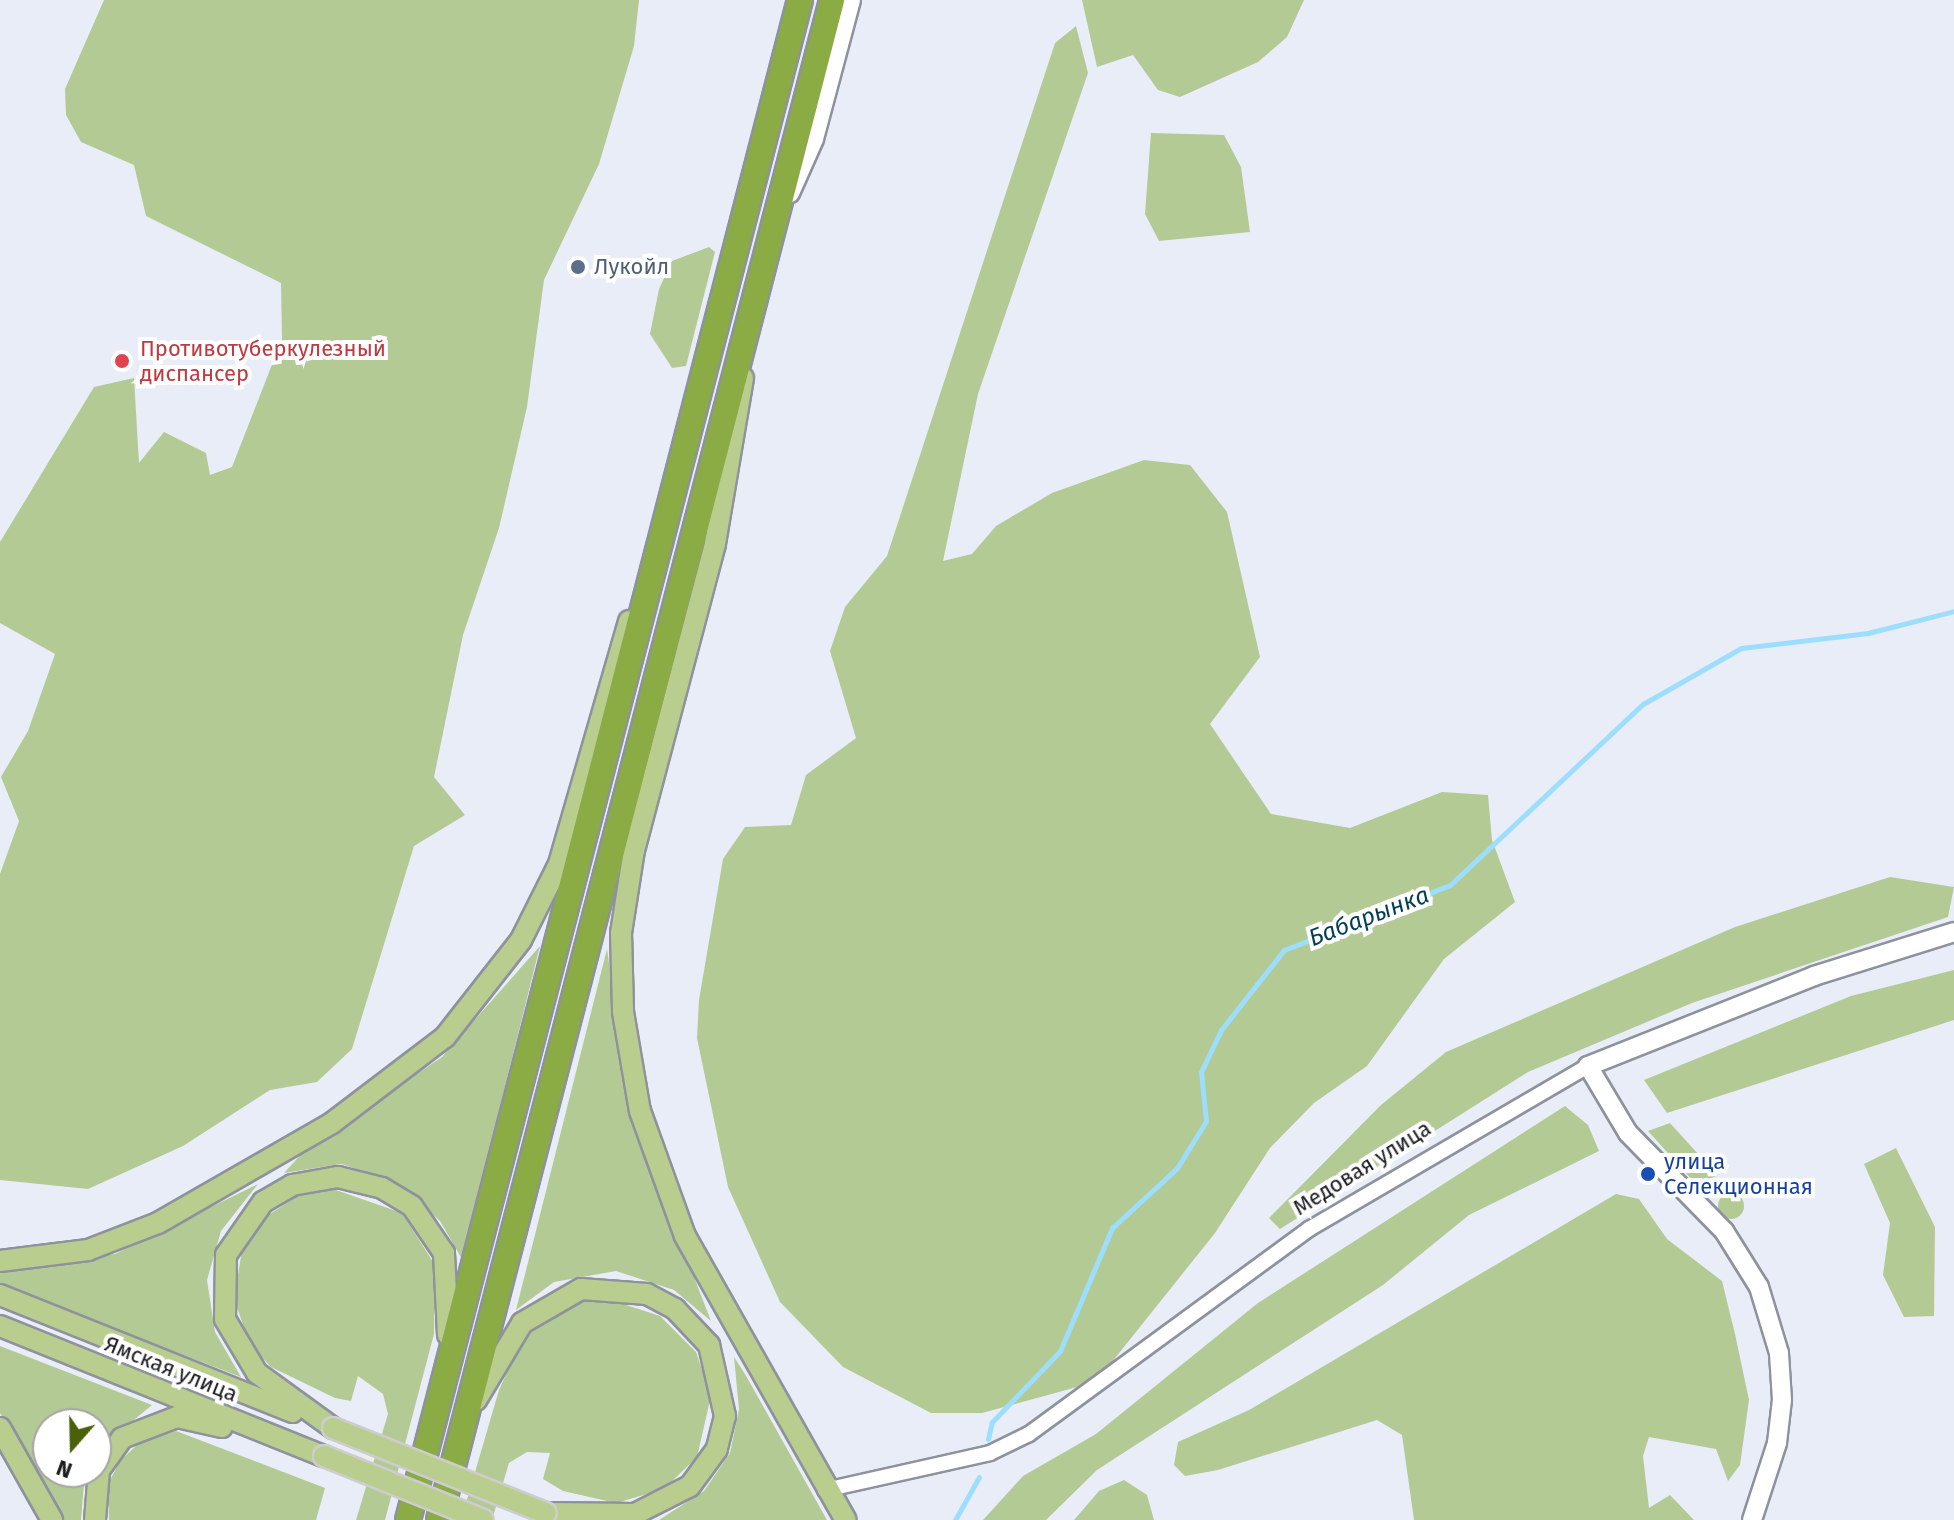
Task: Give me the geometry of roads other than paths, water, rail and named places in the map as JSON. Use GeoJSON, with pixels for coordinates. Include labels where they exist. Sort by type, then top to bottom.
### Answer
{"type":"FeatureCollection","features":[{"type":"Feature","properties":{"kind":"highway"},"geometry":{"type":"LineString","coordinates":[[408,1520],[442,1402],[800,0]]}},
{"type":"Feature","properties":{"kind":"highway"},"geometry":{"type":"LineString","coordinates":[[439,1520],[746,353],[832,0]]}},
{"type":"Feature","properties":{"kind":"main road"},"geometry":{"type":"LineString","coordinates":[[746,353],[721,516],[634,850],[621,933],[623,1012],[640,1111],[685,1236],[825,1490],[846,1520]]}},
{"type":"Feature","properties":{"kind":"main road"},"geometry":{"type":"LineString","coordinates":[[0,1261],[88,1250],[158,1223],[363,1103],[468,1012],[521,940],[559,864],[680,465]]}},
{"type":"Feature","properties":{"kind":"main road"},"geometry":{"type":"LineString","coordinates":[[333,1428],[257,1373],[225,1319],[221,1290],[226,1255],[242,1225],[263,1202],[305,1181],[338,1177],[382,1188],[431,1227],[450,1284],[442,1402]]}},
{"type":"Feature","properties":{"kind":"main road"},"geometry":{"type":"LineString","coordinates":[[0,1295],[554,1516],[635,1514],[664,1504],[700,1475],[725,1416],[720,1369],[701,1333],[675,1309],[629,1288],[572,1292],[522,1323],[470,1411]]}},
{"type":"Feature","properties":{"kind":"main road","name":"Ямская улица"},"geometry":{"type":"LineString","coordinates":[[0,1326],[324,1456]]}},
{"type":"Feature","properties":{"kind":"main road"},"geometry":{"type":"LineString","coordinates":[[95,1520],[95,1484],[105,1458],[135,1429],[163,1419],[193,1419],[324,1456],[483,1520]]}},
{"type":"Feature","properties":{"kind":"main road"},"geometry":{"type":"LineString","coordinates":[[0,1428],[52,1520]]}},
{"type":"Feature","properties":{"kind":"street"},"geometry":{"type":"LineString","coordinates":[[779,217],[814,139],[851,0]]}},
{"type":"Feature","properties":{"kind":"street","name":"Медовая улица"},"geometry":{"type":"LineString","coordinates":[[825,1490],[990,1453],[1029,1434],[1309,1229],[1588,1066],[1814,976],[1954,932]]}},
{"type":"Feature","properties":{"kind":"street"},"geometry":{"type":"LineString","coordinates":[[1588,1066],[1628,1133],[1724,1231],[1759,1287],[1779,1353],[1782,1400],[1777,1443],[1752,1520]]}},
{"type":"Feature","properties":{"kind":"waterway","name":"Бабарынка"},"geometry":{"type":"LineString","coordinates":[[988,1439],[992,1422],[1060,1351],[1112,1228],[1177,1168],[1206,1121],[1201,1072],[1221,1030],[1284,950],[1450,885],[1643,704],[1741,648],[1868,633],[1954,611]]}},
{"type":"Feature","properties":{"kind":"waterway","name":"Бабарынка"},"geometry":{"type":"LineString","coordinates":[[955,1520],[979,1477]]}},
{"type":"Feature","properties":{"kind":"place","name":"Лукойл"},"geometry":{"type":"Point","coordinates":[578,267]}},
{"type":"Feature","properties":{"kind":"place","name":"Противотуберкулезный диспансер"},"geometry":{"type":"Point","coordinates":[122,361]}},
{"type":"Feature","properties":{"kind":"place","name":"улица Селекционная"},"geometry":{"type":"Point","coordinates":[1648,1174]}}]}
